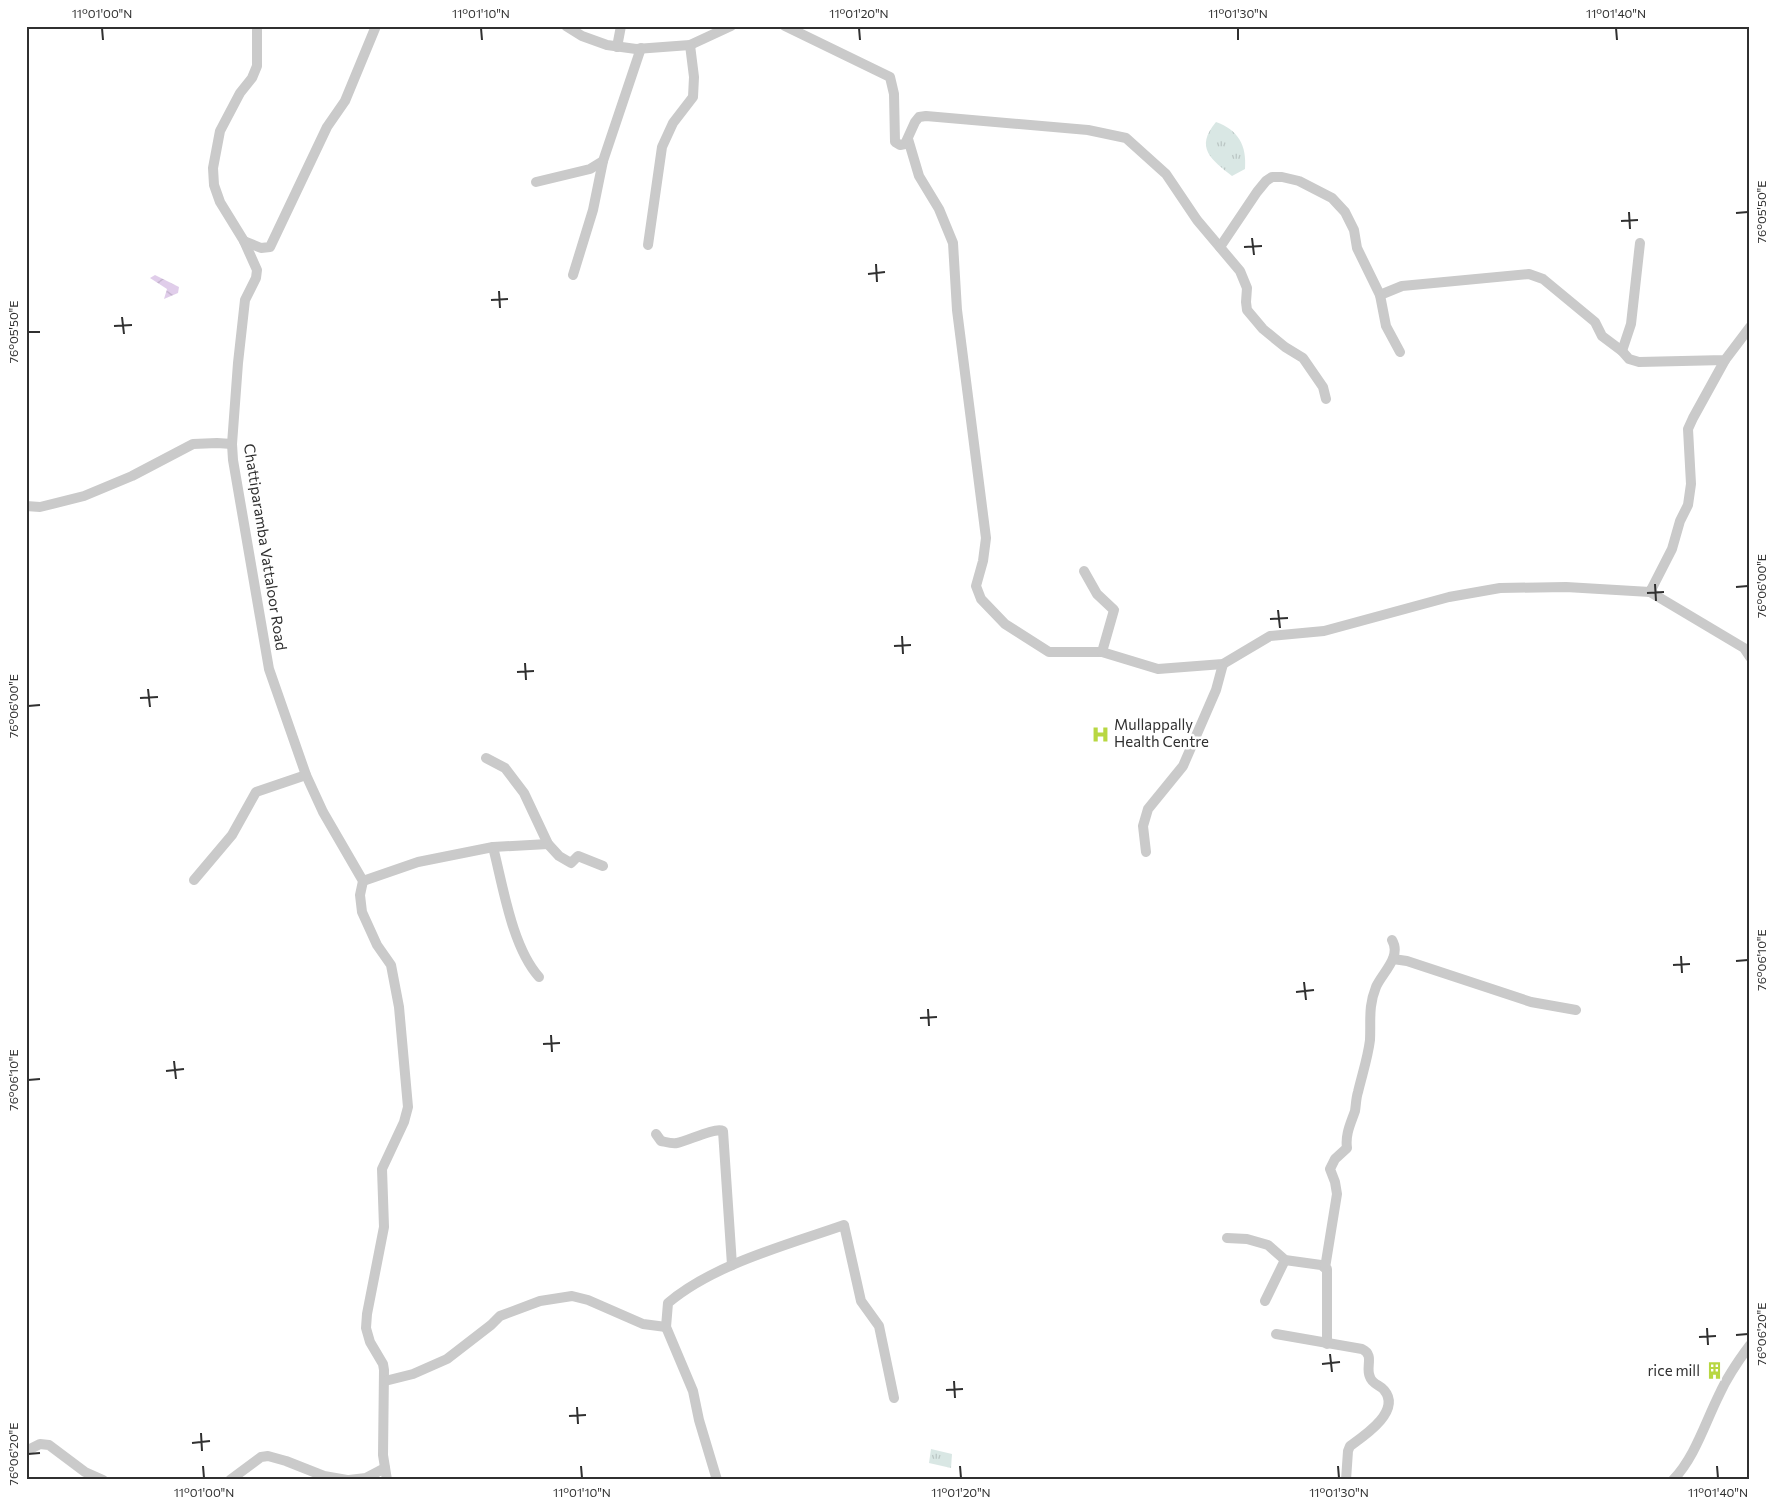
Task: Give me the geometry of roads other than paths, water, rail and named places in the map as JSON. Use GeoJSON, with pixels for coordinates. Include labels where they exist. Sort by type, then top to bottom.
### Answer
{"type":"FeatureCollection","features":[{"type":"Feature","properties":{"kind":"street","name":"Chattiparamba Vattaloor Road"},"geometry":{"type":"LineString","coordinates":[[257,26],[257,66],[252,78],[240,93],[220,132],[213,168],[214,186],[220,202],[244,241],[257,270],[256,278],[245,300],[232,444],[269,669],[306,775],[323,812],[363,881]]}},
{"type":"Feature","properties":{"kind":"street"},"geometry":{"type":"LineString","coordinates":[[244,241],[261,248],[270,247],[327,127],[345,101],[376,26]]}},
{"type":"Feature","properties":{"kind":"street"},"geometry":{"type":"LineString","coordinates":[[566,26],[582,36],[607,46],[641,48],[690,45],[731,26]]}},
{"type":"Feature","properties":{"kind":"street"},"geometry":{"type":"LineString","coordinates":[[617,47],[620,26]]}},
{"type":"Feature","properties":{"kind":"street"},"geometry":{"type":"LineString","coordinates":[[785,26],[890,77],[894,94],[895,142],[900,145],[905,144],[919,117],[926,116],[1088,130],[1126,138],[1166,174],[1197,220],[1240,271],[1247,288],[1247,310],[1263,329],[1285,347],[1303,358],[1323,388],[1326,399]]}},
{"type":"Feature","properties":{"kind":"street"},"geometry":{"type":"LineString","coordinates":[[648,245],[662,147],[673,123],[693,97],[694,76],[690,45]]}},
{"type":"Feature","properties":{"kind":"street"},"geometry":{"type":"LineString","coordinates":[[573,275],[593,210],[603,160],[641,48]]}},
{"type":"Feature","properties":{"kind":"street"},"geometry":{"type":"LineString","coordinates":[[908,139],[918,176],[939,208],[952,243],[957,310],[986,538],[983,562],[976,586],[981,599],[1006,624],[1049,652],[1102,652],[1158,669],[1223,664],[1270,636],[1324,631],[1449,597],[1500,588],[1566,587],[1650,592],[1744,648],[1750,657]]}},
{"type":"Feature","properties":{"kind":"street"},"geometry":{"type":"LineString","coordinates":[[536,182],[590,169],[603,160]]}},
{"type":"Feature","properties":{"kind":"street"},"geometry":{"type":"LineString","coordinates":[[1220,247],[1266,181],[1272,177],[1298,180],[1332,198],[1344,212],[1354,230],[1357,248],[1380,295],[1386,326],[1400,352]]}},
{"type":"Feature","properties":{"kind":"street"},"geometry":{"type":"LineString","coordinates":[[1622,351],[1631,324],[1640,244]]}},
{"type":"Feature","properties":{"kind":"street"},"geometry":{"type":"LineString","coordinates":[[1380,295],[1402,286],[1528,274],[1543,279],[1595,322],[1602,336],[1622,351],[1629,359],[1639,362],[1725,360]]}},
{"type":"Feature","properties":{"kind":"street"},"geometry":{"type":"LineString","coordinates":[[1650,592],[1672,548],[1680,521],[1688,505],[1691,467],[1688,429],[1692,418],[1725,360],[1750,327]]}},
{"type":"Feature","properties":{"kind":"street"},"geometry":{"type":"LineString","coordinates":[[26,506],[40,507],[84,496],[132,476],[192,444],[232,444]]}},
{"type":"Feature","properties":{"kind":"street"},"geometry":{"type":"LineString","coordinates":[[1084,571],[1097,594],[1114,610],[1102,652]]}},
{"type":"Feature","properties":{"kind":"street"},"geometry":{"type":"LineString","coordinates":[[1146,852],[1143,826],[1148,809],[1182,766],[1216,690],[1223,664]]}},
{"type":"Feature","properties":{"kind":"street"},"geometry":{"type":"LineString","coordinates":[[486,758],[505,768],[524,793],[548,844],[560,856],[571,863],[578,856],[603,866]]}},
{"type":"Feature","properties":{"kind":"street"},"geometry":{"type":"LineString","coordinates":[[194,880],[232,835],[256,792],[306,775]]}},
{"type":"Feature","properties":{"kind":"street"},"geometry":{"type":"LineString","coordinates":[[387,1480],[383,1455],[383,1364],[370,1342],[366,1321],[384,1228],[382,1169],[404,1122],[408,1107],[399,1008],[391,964],[377,945],[362,912],[360,895],[363,881],[418,862],[493,847],[548,844]]}},
{"type":"Feature","properties":{"kind":"street"},"geometry":{"type":"LineString","coordinates":[[493,847],[520,946],[529,967],[539,977]]}},
{"type":"Feature","properties":{"kind":"street"},"geometry":{"type":"LineString","coordinates":[[1326,1344],[1327,1269],[1325,1268],[1337,1194],[1330,1169],[1335,1159],[1347,1148],[1346,1138],[1356,1108],[1357,1094],[1370,1040],[1371,1000],[1378,983],[1393,958],[1395,944],[1392,940]]}},
{"type":"Feature","properties":{"kind":"street"},"geometry":{"type":"LineString","coordinates":[[1393,958],[1532,1002],[1576,1010]]}},
{"type":"Feature","properties":{"kind":"street"},"geometry":{"type":"LineString","coordinates":[[656,1134],[661,1141],[674,1144],[714,1130],[719,1129],[722,1131],[732,1265]]}},
{"type":"Feature","properties":{"kind":"street"},"geometry":{"type":"LineString","coordinates":[[717,1480],[699,1420],[693,1391],[666,1327],[668,1303],[682,1292],[732,1265],[844,1225],[861,1301],[880,1326],[894,1398]]}},
{"type":"Feature","properties":{"kind":"street"},"geometry":{"type":"LineString","coordinates":[[1227,1238],[1247,1239],[1268,1245],[1285,1260],[1321,1265],[1325,1268]]}},
{"type":"Feature","properties":{"kind":"street"},"geometry":{"type":"LineString","coordinates":[[1265,1301],[1285,1260]]}},
{"type":"Feature","properties":{"kind":"street"},"geometry":{"type":"LineString","coordinates":[[384,1381],[396,1380],[447,1359],[500,1316],[540,1301],[572,1296],[588,1300],[643,1324],[666,1327]]}},
{"type":"Feature","properties":{"kind":"street"},"geometry":{"type":"LineString","coordinates":[[1276,1334],[1366,1351],[1369,1356],[1368,1372],[1370,1378],[1384,1389],[1389,1402],[1385,1416],[1375,1428],[1350,1446],[1346,1480]]}},
{"type":"Feature","properties":{"kind":"street"},"geometry":{"type":"LineString","coordinates":[[1673,1480],[1692,1452],[1720,1392],[1738,1361],[1750,1345]]}},
{"type":"Feature","properties":{"kind":"street"},"geometry":{"type":"LineString","coordinates":[[26,1451],[40,1444],[49,1444],[84,1472],[103,1480]]}},
{"type":"Feature","properties":{"kind":"street"},"geometry":{"type":"LineString","coordinates":[[230,1480],[262,1457],[268,1456],[324,1476],[348,1480],[366,1478],[385,1468]]}},
{"type":"Feature","properties":{"kind":"water"},"geometry":{"type":"Polygon","coordinates":[[[155,275],[179,287],[178,293],[164,299],[167,289],[150,278],[155,275]]]}},
{"type":"Feature","properties":{"kind":"place","name":"Mullappally Health Centre"},"geometry":{"type":"Point","coordinates":[1100,734]}},
{"type":"Feature","properties":{"kind":"place","name":"rice mill"},"geometry":{"type":"Point","coordinates":[1714,1371]}}]}
